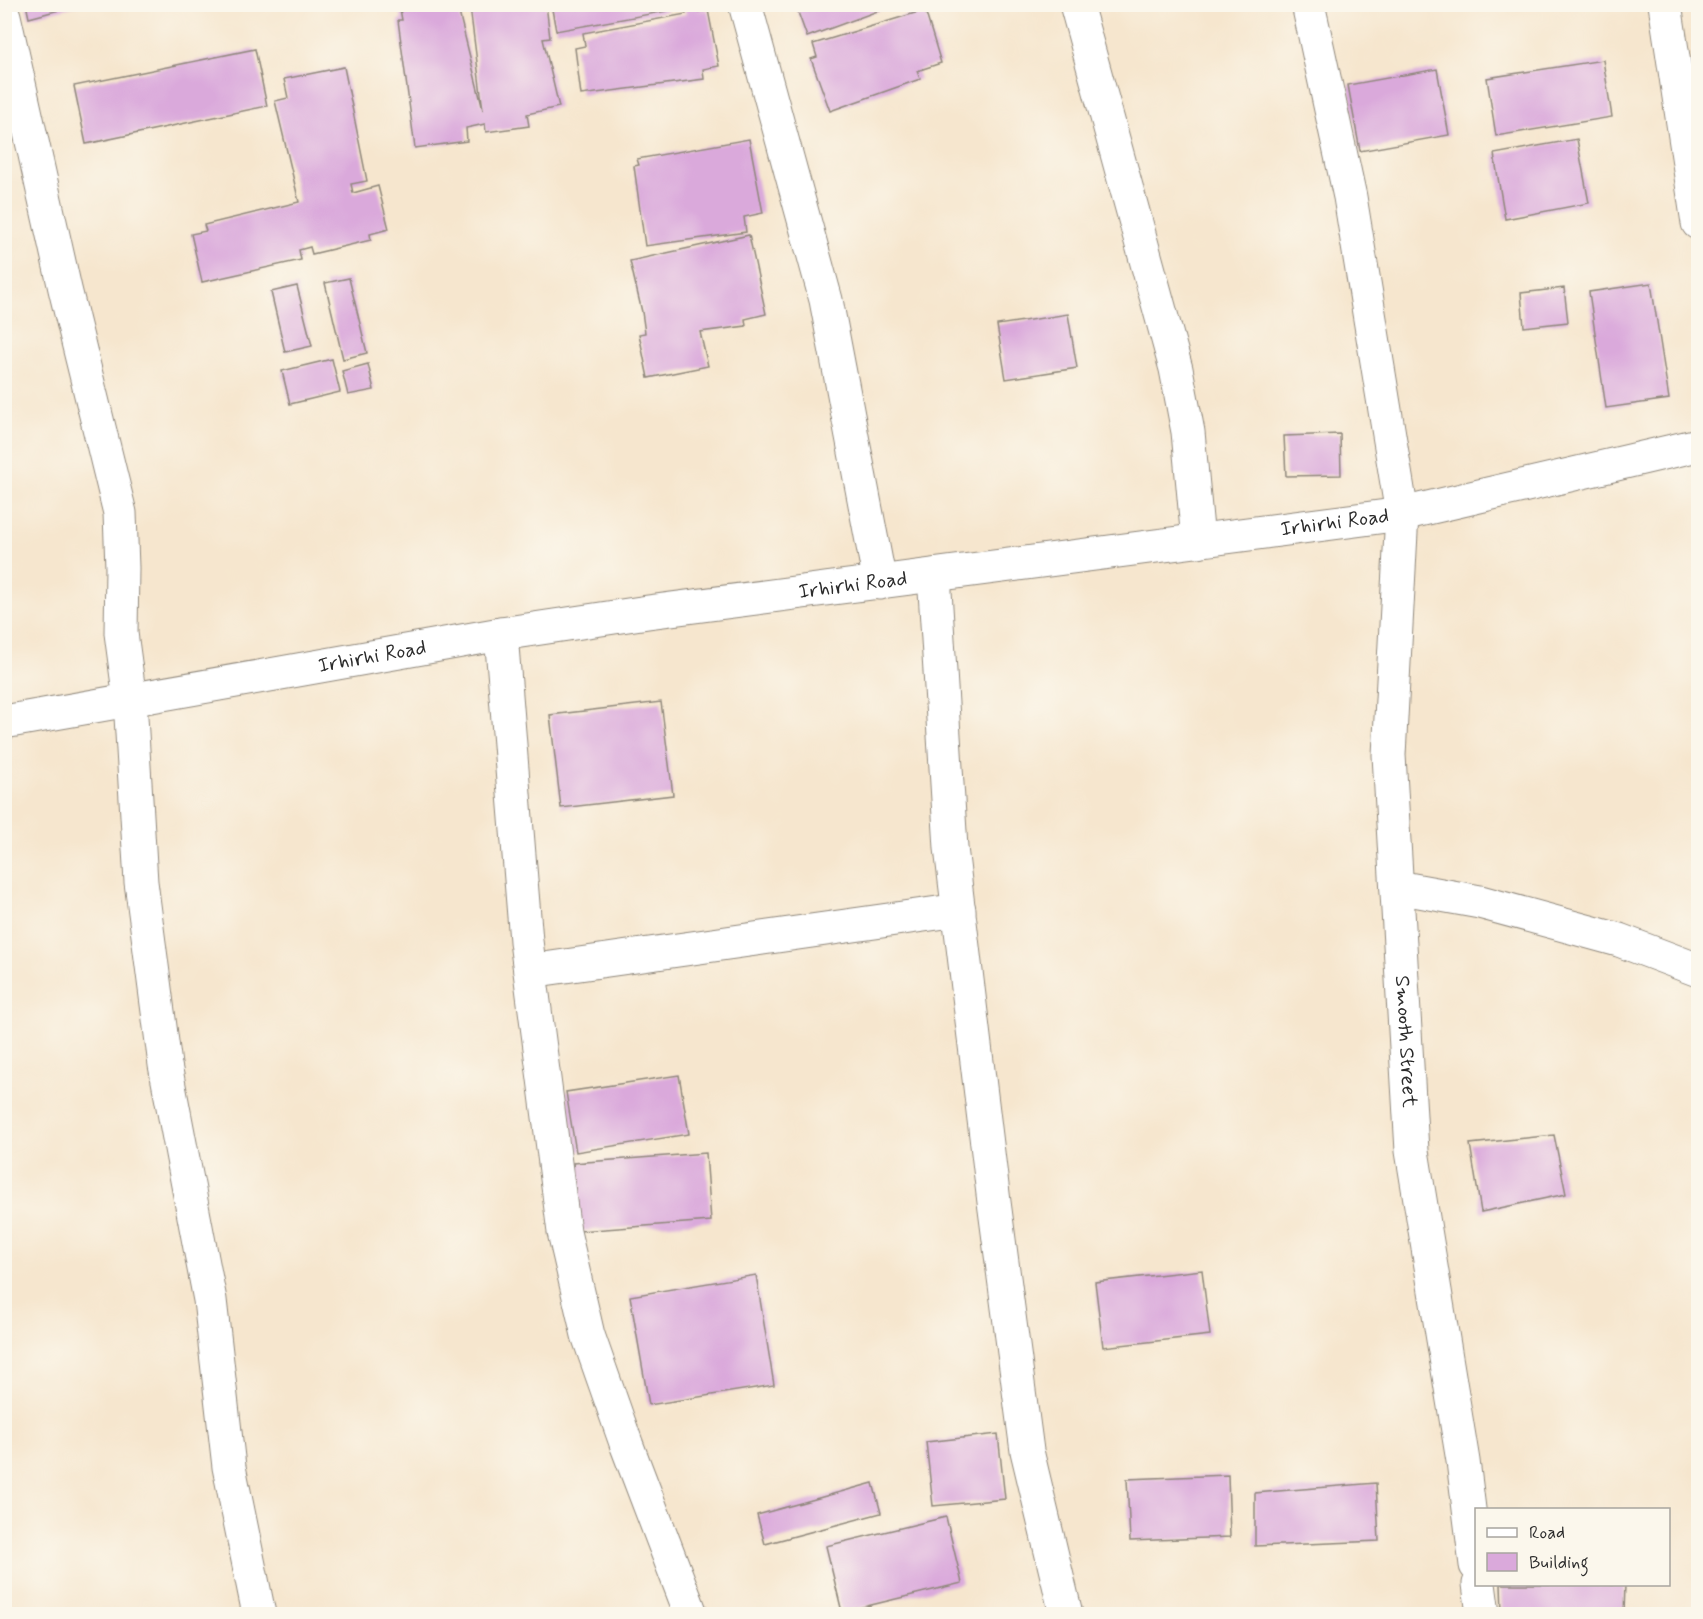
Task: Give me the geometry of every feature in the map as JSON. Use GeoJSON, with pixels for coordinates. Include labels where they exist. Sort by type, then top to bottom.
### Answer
{"type":"FeatureCollection","features":[{"type":"Feature","properties":{"kind":"street"},"geometry":{"type":"LineString","coordinates":[[745,4],[826,300],[880,583]]}},
{"type":"Feature","properties":{"kind":"street"},"geometry":{"type":"LineString","coordinates":[[1076,4],[1176,369],[1188,432],[1198,541]]}},
{"type":"Feature","properties":{"kind":"street","name":"Smooth Street"},"geometry":{"type":"LineString","coordinates":[[1308,4],[1350,197],[1402,514],[1389,755],[1412,1151],[1463,1461],[1475,1557]]}},
{"type":"Feature","properties":{"kind":"street"},"geometry":{"type":"LineString","coordinates":[[1665,4],[1698,223]]}},
{"type":"Feature","properties":{"kind":"street"},"geometry":{"type":"LineString","coordinates":[[4,16],[65,290],[120,513],[121,633],[129,700],[141,882],[165,1065],[210,1300],[229,1467],[259,1614]]}},
{"type":"Feature","properties":{"kind":"street","name":"Irhirhi Road"},"geometry":{"type":"LineString","coordinates":[[4,722],[501,634],[648,612],[1402,514],[1698,445]]}},
{"type":"Feature","properties":{"kind":"street"},"geometry":{"type":"LineString","coordinates":[[934,575],[951,848],[1027,1451],[1066,1614]]}},
{"type":"Feature","properties":{"kind":"street"},"geometry":{"type":"LineString","coordinates":[[501,634],[530,971],[564,1232],[588,1335],[627,1446],[691,1614]]}},
{"type":"Feature","properties":{"kind":"street"},"geometry":{"type":"LineString","coordinates":[[1397,887],[1480,902],[1619,940],[1698,970]]}},
{"type":"Feature","properties":{"kind":"street"},"geometry":{"type":"LineString","coordinates":[[530,971],[959,910]]}},
{"type":"Feature","properties":{"kind":"street"},"geometry":{"type":"LineString","coordinates":[[1479,1586],[1483,1614]]}},
{"type":"Feature","properties":{"kind":"building"},"geometry":{"type":"Polygon","coordinates":[[[26,4],[78,4],[78,5],[29,18],[26,4]]]}},
{"type":"Feature","properties":{"kind":"building"},"geometry":{"type":"Polygon","coordinates":[[[418,4],[457,4],[483,110],[470,7],[473,7],[472,4],[546,4],[550,38],[543,39],[559,107],[527,114],[529,126],[486,132],[485,124],[466,128],[467,141],[415,148],[398,20],[402,20],[400,9],[418,4]]]}},
{"type":"Feature","properties":{"kind":"building"},"geometry":{"type":"Polygon","coordinates":[[[551,4],[666,4],[667,11],[556,31],[551,4]]]}},
{"type":"Feature","properties":{"kind":"building"},"geometry":{"type":"Polygon","coordinates":[[[795,4],[894,4],[894,5],[807,37],[795,4]]]}},
{"type":"Feature","properties":{"kind":"building"},"geometry":{"type":"Polygon","coordinates":[[[683,5],[706,5],[707,9],[696,12],[708,10],[719,66],[703,69],[704,79],[581,95],[575,48],[585,46],[583,33],[686,14],[683,5]]]}},
{"type":"Feature","properties":{"kind":"building"},"geometry":{"type":"Polygon","coordinates":[[[925,10],[941,63],[917,71],[920,79],[830,111],[811,59],[817,57],[813,44],[925,10]]]}},
{"type":"Feature","properties":{"kind":"building"},"geometry":{"type":"Polygon","coordinates":[[[255,49],[267,106],[86,144],[74,86],[255,49]]]}},
{"type":"Feature","properties":{"kind":"building"},"geometry":{"type":"Polygon","coordinates":[[[1603,60],[1612,117],[1496,136],[1487,78],[1603,60]]]}},
{"type":"Feature","properties":{"kind":"building"},"geometry":{"type":"Polygon","coordinates":[[[344,67],[367,181],[351,184],[353,193],[378,186],[389,229],[370,234],[371,240],[312,254],[310,247],[299,250],[301,260],[202,282],[191,234],[206,231],[204,225],[299,202],[275,101],[288,98],[284,79],[344,67]]]}},
{"type":"Feature","properties":{"kind":"building"},"geometry":{"type":"Polygon","coordinates":[[[1437,69],[1449,135],[1360,151],[1348,85],[1437,69]]]}},
{"type":"Feature","properties":{"kind":"building"},"geometry":{"type":"Polygon","coordinates":[[[749,139],[763,213],[744,217],[746,232],[645,246],[634,166],[639,165],[637,159],[749,139]]]}},
{"type":"Feature","properties":{"kind":"building"},"geometry":{"type":"Polygon","coordinates":[[[1577,139],[1589,203],[1505,219],[1494,154],[1577,139]]]}},
{"type":"Feature","properties":{"kind":"building"},"geometry":{"type":"Polygon","coordinates":[[[749,235],[766,314],[745,319],[746,326],[700,332],[708,366],[648,378],[639,334],[645,333],[642,312],[630,261],[749,235]]]}},
{"type":"Feature","properties":{"kind":"building"},"geometry":{"type":"Polygon","coordinates":[[[349,278],[367,353],[343,359],[325,283],[349,278]]]}},
{"type":"Feature","properties":{"kind":"building"},"geometry":{"type":"Polygon","coordinates":[[[1651,283],[1669,399],[1606,408],[1589,292],[1651,283]]]}},
{"type":"Feature","properties":{"kind":"building"},"geometry":{"type":"Polygon","coordinates":[[[297,286],[312,346],[285,352],[271,292],[297,286]]]}},
{"type":"Feature","properties":{"kind":"building"},"geometry":{"type":"Polygon","coordinates":[[[1564,288],[1568,322],[1524,327],[1521,293],[1564,288]]]}},
{"type":"Feature","properties":{"kind":"building"},"geometry":{"type":"Polygon","coordinates":[[[1068,314],[1077,368],[1006,379],[997,325],[1068,314]]]}},
{"type":"Feature","properties":{"kind":"building"},"geometry":{"type":"Polygon","coordinates":[[[332,359],[340,392],[290,404],[282,371],[332,359]]]}},
{"type":"Feature","properties":{"kind":"building"},"geometry":{"type":"Polygon","coordinates":[[[368,364],[374,390],[348,395],[342,371],[368,364]]]}},
{"type":"Feature","properties":{"kind":"building"},"geometry":{"type":"Polygon","coordinates":[[[1340,434],[1341,475],[1286,476],[1284,436],[1340,434]]]}},
{"type":"Feature","properties":{"kind":"building"},"geometry":{"type":"Polygon","coordinates":[[[661,702],[673,795],[561,808],[550,715],[661,702]]]}},
{"type":"Feature","properties":{"kind":"building"},"geometry":{"type":"Polygon","coordinates":[[[679,1075],[689,1134],[576,1152],[566,1092],[679,1075]]]}},
{"type":"Feature","properties":{"kind":"building"},"geometry":{"type":"Polygon","coordinates":[[[1554,1135],[1566,1194],[1481,1212],[1470,1144],[1554,1135]]]}},
{"type":"Feature","properties":{"kind":"building"},"geometry":{"type":"Polygon","coordinates":[[[706,1153],[711,1221],[579,1231],[573,1163],[706,1153]]]}},
{"type":"Feature","properties":{"kind":"building"},"geometry":{"type":"Polygon","coordinates":[[[1202,1270],[1210,1335],[1103,1347],[1095,1282],[1202,1270]]]}},
{"type":"Feature","properties":{"kind":"building"},"geometry":{"type":"Polygon","coordinates":[[[756,1275],[774,1385],[649,1405],[630,1296],[756,1275]]]}},
{"type":"Feature","properties":{"kind":"building"},"geometry":{"type":"Polygon","coordinates":[[[998,1434],[1005,1499],[933,1506],[926,1442],[998,1434]]]}},
{"type":"Feature","properties":{"kind":"building"},"geometry":{"type":"Polygon","coordinates":[[[1228,1475],[1230,1537],[1130,1541],[1127,1479],[1228,1475]]]}},
{"type":"Feature","properties":{"kind":"building"},"geometry":{"type":"Polygon","coordinates":[[[873,1483],[881,1513],[765,1544],[757,1515],[873,1483]]]}},
{"type":"Feature","properties":{"kind":"building"},"geometry":{"type":"Polygon","coordinates":[[[1376,1483],[1379,1541],[1255,1546],[1255,1493],[1376,1483]]]}},
{"type":"Feature","properties":{"kind":"building"},"geometry":{"type":"Polygon","coordinates":[[[946,1517],[962,1583],[842,1612],[826,1546],[946,1517]]]}},
{"type":"Feature","properties":{"kind":"building"},"geometry":{"type":"Polygon","coordinates":[[[1501,1586],[1625,1586],[1624,1614],[1502,1614],[1501,1586]]]}}]}
